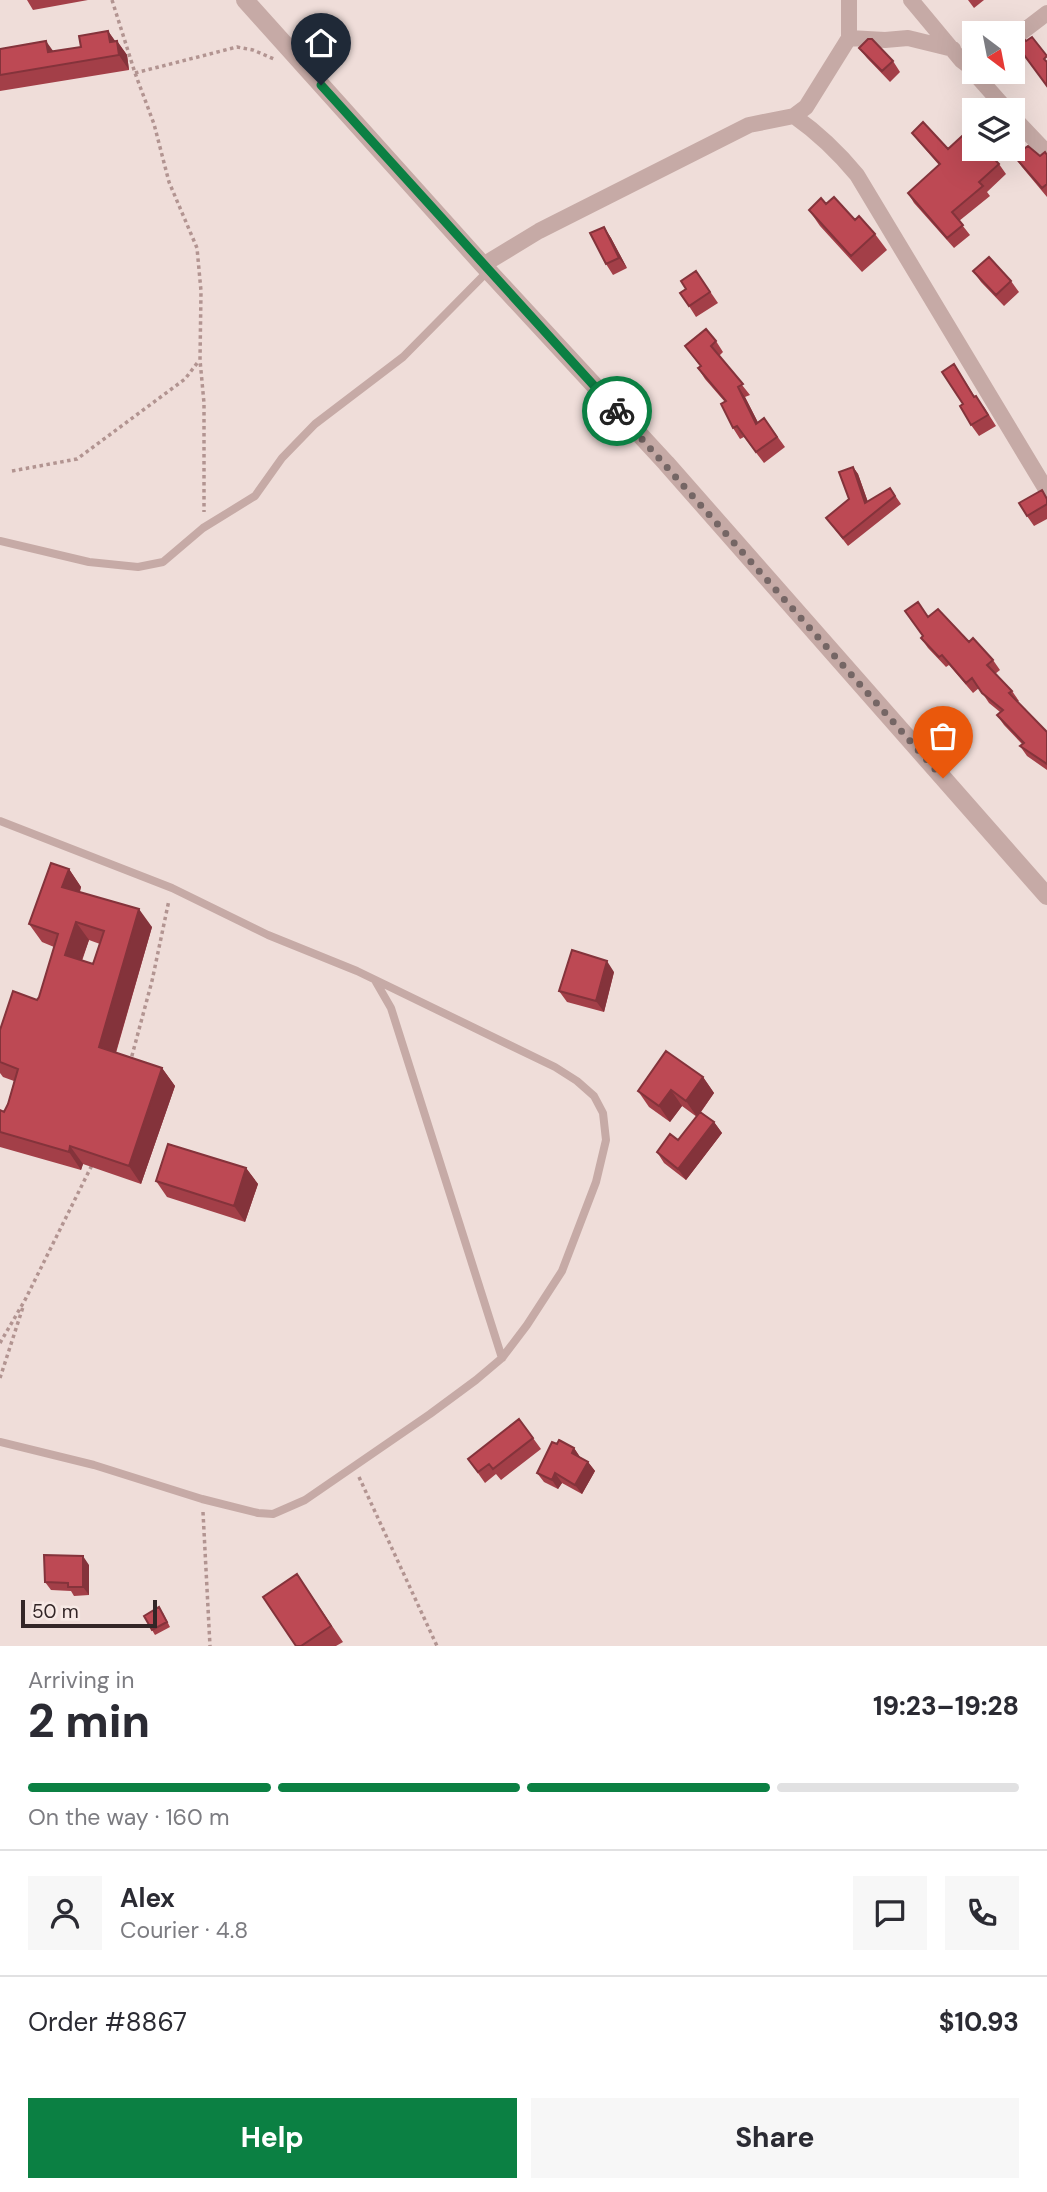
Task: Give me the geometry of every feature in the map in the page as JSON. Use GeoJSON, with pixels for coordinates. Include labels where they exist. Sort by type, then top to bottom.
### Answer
{"type":"FeatureCollection","features":[{"type":"Feature","properties":{"kind":"street"},"geometry":{"type":"LineString","coordinates":[[245,0],[666,463],[1047,896]]}},
{"type":"Feature","properties":{"kind":"street"},"geometry":{"type":"LineString","coordinates":[[486,268],[540,231],[749,125],[794,116],[806,107],[849,38],[849,0]]}},
{"type":"Feature","properties":{"kind":"street"},"geometry":{"type":"LineString","coordinates":[[911,0],[962,61]]}},
{"type":"Feature","properties":{"kind":"street"},"geometry":{"type":"LineString","coordinates":[[1026,29],[1047,13]]}},
{"type":"Feature","properties":{"kind":"street"},"geometry":{"type":"LineString","coordinates":[[849,38],[908,38],[954,50]]}},
{"type":"Feature","properties":{"kind":"street"},"geometry":{"type":"LineString","coordinates":[[987,84],[998,98]]}},
{"type":"Feature","properties":{"kind":"street"},"geometry":{"type":"LineString","coordinates":[[794,116],[816,131],[857,175],[1047,491]]}},
{"type":"Feature","properties":{"kind":"street"},"geometry":{"type":"LineString","coordinates":[[1025,130],[1047,153]]}},
{"type":"Feature","properties":{"kind":"lane"},"geometry":{"type":"LineString","coordinates":[[0,541],[89,562],[148,566],[172,556],[203,528],[255,496],[282,458],[315,424],[404,357],[486,268]]}},
{"type":"Feature","properties":{"kind":"lane"},"geometry":{"type":"LineString","coordinates":[[0,821],[172,888],[268,935],[374,979],[555,1067],[594,1096],[603,1113],[606,1140],[596,1182],[562,1271],[502,1358],[476,1381],[306,1500],[272,1514],[258,1513],[202,1499],[94,1465],[0,1442]]}},
{"type":"Feature","properties":{"kind":"lane"},"geometry":{"type":"LineString","coordinates":[[374,979],[385,994],[396,1020],[502,1358]]}},
{"type":"Feature","properties":{"kind":"path"},"geometry":{"type":"LineString","coordinates":[[112,0],[154,124],[169,182],[197,248],[201,291],[200,360],[205,447],[203,528]]}},
{"type":"Feature","properties":{"kind":"path"},"geometry":{"type":"LineString","coordinates":[[135,74],[237,47],[253,50],[276,60]]}},
{"type":"Feature","properties":{"kind":"path"},"geometry":{"type":"LineString","coordinates":[[12,471],[76,459],[185,379],[200,360]]}},
{"type":"Feature","properties":{"kind":"path"},"geometry":{"type":"LineString","coordinates":[[130,1065],[172,888]]}},
{"type":"Feature","properties":{"kind":"path"},"geometry":{"type":"LineString","coordinates":[[0,1343],[25,1300],[93,1162]]}},
{"type":"Feature","properties":{"kind":"path"},"geometry":{"type":"LineString","coordinates":[[0,1378],[25,1300]]}},
{"type":"Feature","properties":{"kind":"path"},"geometry":{"type":"LineString","coordinates":[[354,1466],[437,1646]]}},
{"type":"Feature","properties":{"kind":"path"},"geometry":{"type":"LineString","coordinates":[[202,1499],[210,1646]]}},
{"type":"Feature","properties":{"kind":"building"},"geometry":{"type":"Polygon","coordinates":[[[108,31],[110,42],[117,41],[119,55],[0,75],[0,49],[46,41],[48,52],[81,47],[79,36],[108,31]]]}},
{"type":"Feature","properties":{"kind":"building"},"geometry":{"type":"Polygon","coordinates":[[[1032,37],[1047,56],[1044,59],[1047,62],[1047,86],[1026,58],[1026,41],[1032,37]]]}},
{"type":"Feature","properties":{"kind":"building"},"geometry":{"type":"Polygon","coordinates":[[[868,39],[872,39],[893,61],[882,71],[859,48],[868,39]]]}},
{"type":"Feature","properties":{"kind":"building"},"geometry":{"type":"Polygon","coordinates":[[[923,122],[948,149],[962,136],[962,161],[996,161],[999,164],[979,182],[983,186],[952,212],[963,225],[947,238],[908,193],[940,164],[912,133],[923,122]]]}},
{"type":"Feature","properties":{"kind":"building"},"geometry":{"type":"Polygon","coordinates":[[[1028,146],[1040,156],[1045,152],[1047,155],[1047,184],[1042,188],[1018,161],[1025,161],[1025,148],[1028,146]]]}},
{"type":"Feature","properties":{"kind":"building"},"geometry":{"type":"Polygon","coordinates":[[[834,197],[855,220],[859,216],[875,234],[851,256],[809,210],[821,198],[826,204],[834,197]]]}},
{"type":"Feature","properties":{"kind":"building"},"geometry":{"type":"Polygon","coordinates":[[[604,227],[619,258],[606,264],[590,233],[604,227]]]}},
{"type":"Feature","properties":{"kind":"building"},"geometry":{"type":"Polygon","coordinates":[[[989,257],[1011,281],[996,295],[973,271],[989,257]]]}},
{"type":"Feature","properties":{"kind":"building"},"geometry":{"type":"Polygon","coordinates":[[[696,271],[710,292],[689,306],[680,293],[686,289],[681,281],[696,271]]]}},
{"type":"Feature","properties":{"kind":"building"},"geometry":{"type":"Polygon","coordinates":[[[706,329],[716,341],[711,346],[743,384],[738,387],[756,424],[764,418],[777,437],[756,452],[737,426],[733,428],[721,404],[726,401],[698,368],[701,366],[685,346],[706,329]]]}},
{"type":"Feature","properties":{"kind":"building"},"geometry":{"type":"Polygon","coordinates":[[[954,364],[988,415],[971,425],[960,406],[963,404],[942,372],[954,364]]]}},
{"type":"Feature","properties":{"kind":"building"},"geometry":{"type":"Polygon","coordinates":[[[853,467],[865,503],[890,488],[895,496],[843,538],[826,518],[849,499],[839,472],[853,467]]]}},
{"type":"Feature","properties":{"kind":"building"},"geometry":{"type":"Polygon","coordinates":[[[1042,490],[1047,504],[1027,516],[1019,503],[1042,490]]]}},
{"type":"Feature","properties":{"kind":"building"},"geometry":{"type":"Polygon","coordinates":[[[918,602],[928,617],[938,609],[969,642],[973,638],[993,660],[987,665],[1012,691],[1009,693],[1047,732],[1047,764],[1020,746],[1024,743],[997,715],[1003,710],[982,693],[972,678],[966,683],[942,655],[939,657],[921,638],[923,636],[905,611],[918,602]]]}},
{"type":"Feature","properties":{"kind":"building"},"geometry":{"type":"Polygon","coordinates":[[[51,863],[69,869],[62,887],[139,909],[99,1047],[162,1068],[129,1166],[70,1146],[69,1152],[0,1132],[0,1110],[4,1112],[8,1104],[18,1069],[0,1062],[0,1030],[13,991],[37,1000],[39,997],[58,934],[29,924],[51,863]],[[76,922],[65,955],[93,964],[104,931],[76,922]]]}},
{"type":"Feature","properties":{"kind":"building"},"geometry":{"type":"Polygon","coordinates":[[[572,950],[607,961],[596,1001],[559,991],[572,950]]]}},
{"type":"Feature","properties":{"kind":"building"},"geometry":{"type":"Polygon","coordinates":[[[666,1051],[703,1077],[686,1101],[671,1090],[659,1106],[638,1091],[666,1051]]]}},
{"type":"Feature","properties":{"kind":"building"},"geometry":{"type":"Polygon","coordinates":[[[700,1112],[714,1122],[678,1169],[657,1152],[670,1134],[678,1140],[700,1112]]]}},
{"type":"Feature","properties":{"kind":"building"},"geometry":{"type":"Polygon","coordinates":[[[168,1144],[246,1168],[234,1206],[156,1181],[168,1144]]]}},
{"type":"Feature","properties":{"kind":"building"},"geometry":{"type":"Polygon","coordinates":[[[519,1419],[533,1438],[493,1469],[489,1464],[478,1472],[468,1459],[519,1419]]]}},
{"type":"Feature","properties":{"kind":"building"},"geometry":{"type":"Polygon","coordinates":[[[559,1440],[574,1448],[572,1453],[588,1462],[575,1485],[555,1473],[552,1480],[537,1473],[552,1442],[557,1444],[559,1440]]]}},
{"type":"Feature","properties":{"kind":"building"},"geometry":{"type":"Polygon","coordinates":[[[44,1555],[83,1556],[83,1587],[45,1582],[44,1555]]]}},
{"type":"Feature","properties":{"kind":"building"},"geometry":{"type":"Polygon","coordinates":[[[297,1574],[331,1626],[301,1646],[296,1646],[263,1597],[297,1574]]]}},
{"type":"Feature","properties":{"kind":"building"},"geometry":{"type":"Polygon","coordinates":[[[159,1607],[167,1622],[152,1630],[144,1616],[159,1607]]]}},
{"type":"Feature","properties":{"kind":"way so far"},"geometry":{"type":"LineString","coordinates":[[617,411],[666,463],[943,778]]}},
{"type":"Feature","properties":{"kind":"route"},"geometry":{"type":"LineString","coordinates":[[321,85],[617,411]]}}]}
